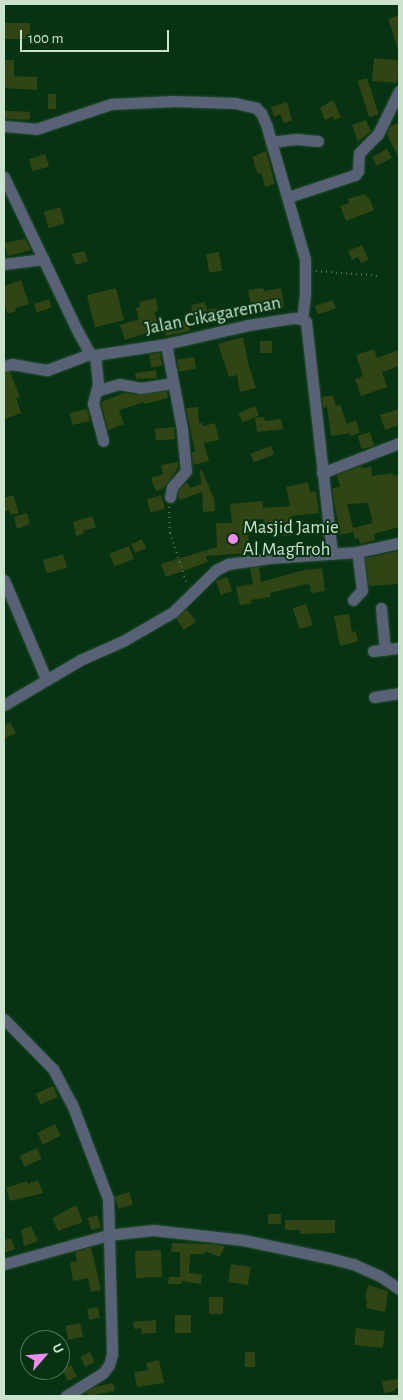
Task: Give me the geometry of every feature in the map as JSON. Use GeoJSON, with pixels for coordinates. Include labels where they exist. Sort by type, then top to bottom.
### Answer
{"type":"FeatureCollection","features":[{"type":"Feature","properties":{"kind":"street"},"geometry":{"type":"LineString","coordinates":[[288,196],[355,175],[358,171],[358,153],[378,134],[399,91]]}},
{"type":"Feature","properties":{"kind":"street"},"geometry":{"type":"LineString","coordinates":[[4,126],[36,129],[111,104],[174,101],[235,103],[259,110],[264,117],[301,244],[306,271],[302,319]]}},
{"type":"Feature","properties":{"kind":"street"},"geometry":{"type":"LineString","coordinates":[[271,142],[296,139],[318,141]]}},
{"type":"Feature","properties":{"kind":"street"},"geometry":{"type":"LineString","coordinates":[[4,176],[78,332],[93,355],[98,384],[93,403],[104,441]]}},
{"type":"Feature","properties":{"kind":"street"},"geometry":{"type":"LineString","coordinates":[[4,264],[44,259]]}},
{"type":"Feature","properties":{"kind":"street","name":"Jalan Cikagareman"},"geometry":{"type":"LineString","coordinates":[[4,366],[12,364],[47,370],[93,355],[166,344],[248,325],[294,318],[302,319],[307,326],[332,554]]}},
{"type":"Feature","properties":{"kind":"street"},"geometry":{"type":"LineString","coordinates":[[166,344],[172,384],[182,429],[186,471],[172,487],[170,497]]}},
{"type":"Feature","properties":{"kind":"street"},"geometry":{"type":"LineString","coordinates":[[96,391],[119,384],[141,388],[172,384]]}},
{"type":"Feature","properties":{"kind":"street"},"geometry":{"type":"LineString","coordinates":[[322,472],[399,443]]}},
{"type":"Feature","properties":{"kind":"street"},"geometry":{"type":"LineString","coordinates":[[4,705],[80,660],[124,641],[172,612],[216,570],[228,564],[246,560],[357,552],[399,543]]}},
{"type":"Feature","properties":{"kind":"street"},"geometry":{"type":"LineString","coordinates":[[353,600],[362,590],[357,552]]}},
{"type":"Feature","properties":{"kind":"street"},"geometry":{"type":"LineString","coordinates":[[4,580],[46,679]]}},
{"type":"Feature","properties":{"kind":"street"},"geometry":{"type":"LineString","coordinates":[[381,608],[385,650]]}},
{"type":"Feature","properties":{"kind":"street"},"geometry":{"type":"LineString","coordinates":[[372,652],[399,648]]}},
{"type":"Feature","properties":{"kind":"street"},"geometry":{"type":"LineString","coordinates":[[374,697],[399,693]]}},
{"type":"Feature","properties":{"kind":"street"},"geometry":{"type":"LineString","coordinates":[[4,1019],[52,1069],[72,1104],[108,1199],[112,1354],[109,1365],[95,1379],[66,1396]]}},
{"type":"Feature","properties":{"kind":"street"},"geometry":{"type":"LineString","coordinates":[[4,1264],[108,1235],[153,1230],[243,1240],[353,1264],[380,1276],[399,1289]]}},
{"type":"Feature","properties":{"kind":"path"},"geometry":{"type":"LineString","coordinates":[[306,271],[381,276]]}},
{"type":"Feature","properties":{"kind":"path"},"geometry":{"type":"LineString","coordinates":[[170,497],[168,515],[170,533],[191,594]]}},
{"type":"Feature","properties":{"kind":"building"},"geometry":{"type":"Polygon","coordinates":[[[399,15],[399,49],[398,49],[388,19],[399,15]]]}},
{"type":"Feature","properties":{"kind":"building"},"geometry":{"type":"Polygon","coordinates":[[[4,23],[30,23],[30,39],[4,39],[4,23]]]}},
{"type":"Feature","properties":{"kind":"building"},"geometry":{"type":"Polygon","coordinates":[[[374,58],[399,60],[397,83],[372,81],[374,58]]]}},
{"type":"Feature","properties":{"kind":"building"},"geometry":{"type":"Polygon","coordinates":[[[4,60],[14,60],[14,76],[37,77],[37,90],[4,88],[4,60]]]}},
{"type":"Feature","properties":{"kind":"building"},"geometry":{"type":"Polygon","coordinates":[[[367,78],[379,114],[369,117],[357,81],[367,78]]]}},
{"type":"Feature","properties":{"kind":"building"},"geometry":{"type":"Polygon","coordinates":[[[48,94],[56,94],[56,109],[48,109],[48,94]]]}},
{"type":"Feature","properties":{"kind":"building"},"geometry":{"type":"Polygon","coordinates":[[[333,100],[341,117],[334,120],[333,116],[325,120],[320,108],[333,100]]]}},
{"type":"Feature","properties":{"kind":"building"},"geometry":{"type":"Polygon","coordinates":[[[287,102],[292,121],[283,123],[281,114],[274,117],[271,107],[287,102]]]}},
{"type":"Feature","properties":{"kind":"building"},"geometry":{"type":"Polygon","coordinates":[[[5,111],[30,112],[30,120],[5,119],[5,111]]]}},
{"type":"Feature","properties":{"kind":"building"},"geometry":{"type":"Polygon","coordinates":[[[366,120],[371,131],[358,142],[352,125],[366,120]]]}},
{"type":"Feature","properties":{"kind":"building"},"geometry":{"type":"Polygon","coordinates":[[[399,122],[399,159],[387,134],[390,127],[399,122]]]}},
{"type":"Feature","properties":{"kind":"building"},"geometry":{"type":"Polygon","coordinates":[[[387,149],[392,158],[377,166],[372,157],[387,149]]]}},
{"type":"Feature","properties":{"kind":"building"},"geometry":{"type":"Polygon","coordinates":[[[266,151],[275,184],[265,187],[261,173],[258,174],[252,157],[266,151]]]}},
{"type":"Feature","properties":{"kind":"building"},"geometry":{"type":"Polygon","coordinates":[[[45,154],[49,166],[33,172],[29,159],[45,154]]]}},
{"type":"Feature","properties":{"kind":"building"},"geometry":{"type":"Polygon","coordinates":[[[364,194],[369,198],[374,210],[346,221],[340,206],[349,203],[348,199],[364,194]]]}},
{"type":"Feature","properties":{"kind":"building"},"geometry":{"type":"Polygon","coordinates":[[[60,207],[65,223],[49,228],[44,212],[60,207]]]}},
{"type":"Feature","properties":{"kind":"building"},"geometry":{"type":"Polygon","coordinates":[[[25,239],[31,250],[8,256],[4,243],[25,239]]]}},
{"type":"Feature","properties":{"kind":"building"},"geometry":{"type":"Polygon","coordinates":[[[362,245],[369,260],[361,263],[358,257],[352,260],[348,251],[362,245]]]}},
{"type":"Feature","properties":{"kind":"building"},"geometry":{"type":"Polygon","coordinates":[[[84,251],[88,261],[76,265],[72,254],[84,251]]]}},
{"type":"Feature","properties":{"kind":"building"},"geometry":{"type":"Polygon","coordinates":[[[219,252],[222,271],[209,273],[206,254],[219,252]]]}},
{"type":"Feature","properties":{"kind":"building"},"geometry":{"type":"Polygon","coordinates":[[[21,280],[29,304],[15,308],[16,311],[8,314],[4,302],[4,286],[21,280]]]}},
{"type":"Feature","properties":{"kind":"building"},"geometry":{"type":"Polygon","coordinates":[[[116,288],[124,320],[95,327],[87,295],[116,288]]]}},
{"type":"Feature","properties":{"kind":"building"},"geometry":{"type":"Polygon","coordinates":[[[263,288],[264,291],[281,288],[284,307],[272,309],[271,302],[251,305],[248,290],[263,288]]]}},
{"type":"Feature","properties":{"kind":"building"},"geometry":{"type":"Polygon","coordinates":[[[156,298],[158,311],[154,312],[160,329],[125,340],[120,325],[139,319],[136,308],[140,307],[139,302],[156,298]]]}},
{"type":"Feature","properties":{"kind":"building"},"geometry":{"type":"Polygon","coordinates":[[[49,299],[52,308],[37,313],[34,304],[49,299]]]}},
{"type":"Feature","properties":{"kind":"building"},"geometry":{"type":"Polygon","coordinates":[[[333,300],[336,309],[318,314],[315,306],[333,300]]]}},
{"type":"Feature","properties":{"kind":"building"},"geometry":{"type":"Polygon","coordinates":[[[205,302],[207,310],[216,308],[219,319],[211,321],[210,317],[194,321],[191,305],[205,302]]]}},
{"type":"Feature","properties":{"kind":"building"},"geometry":{"type":"Polygon","coordinates":[[[188,319],[190,331],[166,336],[164,330],[178,325],[177,321],[188,319]]]}},
{"type":"Feature","properties":{"kind":"building"},"geometry":{"type":"Polygon","coordinates":[[[243,337],[248,363],[256,388],[240,392],[237,375],[229,377],[218,344],[243,337]]]}},
{"type":"Feature","properties":{"kind":"building"},"geometry":{"type":"Polygon","coordinates":[[[260,341],[272,341],[272,353],[260,353],[260,341]]]}},
{"type":"Feature","properties":{"kind":"building"},"geometry":{"type":"Polygon","coordinates":[[[374,349],[377,358],[399,350],[399,366],[382,372],[387,387],[361,396],[355,379],[363,376],[356,355],[374,349]]]}},
{"type":"Feature","properties":{"kind":"building"},"geometry":{"type":"Polygon","coordinates":[[[160,353],[162,366],[151,368],[149,355],[160,353]]]}},
{"type":"Feature","properties":{"kind":"building"},"geometry":{"type":"Polygon","coordinates":[[[194,357],[196,369],[179,372],[177,360],[194,357]]]}},
{"type":"Feature","properties":{"kind":"building"},"geometry":{"type":"Polygon","coordinates":[[[156,370],[157,378],[136,379],[135,373],[156,370]]]}},
{"type":"Feature","properties":{"kind":"building"},"geometry":{"type":"Polygon","coordinates":[[[10,372],[20,397],[16,398],[21,413],[5,419],[4,373],[10,372]]]}},
{"type":"Feature","properties":{"kind":"building"},"geometry":{"type":"Polygon","coordinates":[[[167,391],[168,398],[145,404],[144,402],[119,410],[124,424],[108,430],[101,402],[124,393],[142,395],[167,391]]]}},
{"type":"Feature","properties":{"kind":"building"},"geometry":{"type":"Polygon","coordinates":[[[333,395],[336,406],[340,405],[347,424],[356,420],[360,433],[351,436],[350,433],[331,436],[327,407],[323,408],[322,397],[333,395]]]}},
{"type":"Feature","properties":{"kind":"building"},"geometry":{"type":"Polygon","coordinates":[[[255,406],[259,415],[243,422],[239,413],[255,406]]]}},
{"type":"Feature","properties":{"kind":"building"},"geometry":{"type":"Polygon","coordinates":[[[198,407],[199,423],[202,423],[203,426],[215,423],[219,440],[204,443],[209,461],[193,465],[192,452],[195,452],[186,408],[198,407]]]}},
{"type":"Feature","properties":{"kind":"building"},"geometry":{"type":"Polygon","coordinates":[[[87,409],[90,421],[72,425],[70,413],[87,409]]]}},
{"type":"Feature","properties":{"kind":"building"},"geometry":{"type":"Polygon","coordinates":[[[399,409],[399,425],[385,430],[380,415],[399,409]]]}},
{"type":"Feature","properties":{"kind":"building"},"geometry":{"type":"Polygon","coordinates":[[[264,417],[265,421],[281,419],[283,429],[257,432],[255,418],[264,417]]]}},
{"type":"Feature","properties":{"kind":"building"},"geometry":{"type":"Polygon","coordinates":[[[174,427],[175,439],[156,441],[155,429],[174,427]]]}},
{"type":"Feature","properties":{"kind":"building"},"geometry":{"type":"Polygon","coordinates":[[[370,432],[374,445],[362,449],[358,436],[370,432]]]}},
{"type":"Feature","properties":{"kind":"building"},"geometry":{"type":"Polygon","coordinates":[[[271,446],[274,454],[254,462],[250,454],[271,446]]]}},
{"type":"Feature","properties":{"kind":"building"},"geometry":{"type":"Polygon","coordinates":[[[178,462],[178,468],[164,488],[156,491],[151,478],[163,474],[161,465],[178,462]]]}},
{"type":"Feature","properties":{"kind":"building"},"geometry":{"type":"Polygon","coordinates":[[[361,466],[361,468],[371,467],[372,476],[393,473],[393,476],[399,474],[399,527],[374,534],[375,540],[360,544],[359,538],[355,539],[353,532],[340,535],[332,488],[340,487],[337,475],[361,466]],[[368,503],[347,504],[353,528],[373,523],[368,503]]]}},
{"type":"Feature","properties":{"kind":"building"},"geometry":{"type":"Polygon","coordinates":[[[200,470],[202,470],[214,499],[215,511],[203,512],[202,492],[180,500],[178,495],[179,490],[186,483],[188,483],[190,488],[201,484],[200,470]]]}},
{"type":"Feature","properties":{"kind":"building"},"geometry":{"type":"Polygon","coordinates":[[[308,482],[310,492],[316,491],[319,513],[291,516],[293,535],[283,536],[281,520],[265,524],[263,519],[248,521],[249,553],[206,556],[208,562],[166,577],[161,564],[217,547],[216,523],[232,523],[230,504],[262,501],[263,508],[290,506],[286,487],[308,482]]]}},
{"type":"Feature","properties":{"kind":"building"},"geometry":{"type":"Polygon","coordinates":[[[13,495],[19,513],[11,515],[9,510],[4,511],[4,498],[13,495]]]}},
{"type":"Feature","properties":{"kind":"building"},"geometry":{"type":"Polygon","coordinates":[[[161,495],[165,508],[151,513],[147,499],[161,495]]]}},
{"type":"Feature","properties":{"kind":"building"},"geometry":{"type":"Polygon","coordinates":[[[27,513],[30,524],[17,529],[14,517],[27,513]]]}},
{"type":"Feature","properties":{"kind":"building"},"geometry":{"type":"Polygon","coordinates":[[[92,516],[96,527],[83,531],[84,534],[76,536],[73,522],[92,516]]]}},
{"type":"Feature","properties":{"kind":"building"},"geometry":{"type":"Polygon","coordinates":[[[142,539],[146,548],[135,553],[131,544],[142,539]]]}},
{"type":"Feature","properties":{"kind":"building"},"geometry":{"type":"Polygon","coordinates":[[[129,546],[134,559],[114,567],[109,554],[129,546]]]}},
{"type":"Feature","properties":{"kind":"building"},"geometry":{"type":"Polygon","coordinates":[[[399,551],[399,584],[369,586],[365,558],[399,551]]]}},
{"type":"Feature","properties":{"kind":"building"},"geometry":{"type":"Polygon","coordinates":[[[63,554],[67,567],[47,574],[43,560],[63,554]]]}},
{"type":"Feature","properties":{"kind":"building"},"geometry":{"type":"Polygon","coordinates":[[[259,567],[261,582],[304,570],[322,568],[325,591],[311,593],[310,585],[306,584],[270,593],[270,597],[251,600],[252,603],[240,605],[236,587],[253,584],[250,568],[259,567]]]}},
{"type":"Feature","properties":{"kind":"building"},"geometry":{"type":"Polygon","coordinates":[[[227,577],[232,591],[221,595],[216,581],[227,577]]]}},
{"type":"Feature","properties":{"kind":"building"},"geometry":{"type":"Polygon","coordinates":[[[306,604],[313,625],[299,629],[293,608],[306,604]]]}},
{"type":"Feature","properties":{"kind":"building"},"geometry":{"type":"Polygon","coordinates":[[[187,609],[196,622],[184,630],[176,619],[187,609]]]}},
{"type":"Feature","properties":{"kind":"building"},"geometry":{"type":"Polygon","coordinates":[[[349,614],[352,632],[356,631],[358,641],[340,646],[334,616],[349,614]]]}},
{"type":"Feature","properties":{"kind":"building"},"geometry":{"type":"Polygon","coordinates":[[[10,722],[16,733],[4,739],[4,726],[10,722]]]}},
{"type":"Feature","properties":{"kind":"building"},"geometry":{"type":"Polygon","coordinates":[[[53,1086],[58,1097],[41,1105],[36,1094],[53,1086]]]}},
{"type":"Feature","properties":{"kind":"building"},"geometry":{"type":"Polygon","coordinates":[[[55,1124],[61,1136],[43,1145],[37,1133],[55,1124]]]}},
{"type":"Feature","properties":{"kind":"building"},"geometry":{"type":"Polygon","coordinates":[[[37,1148],[42,1159],[25,1167],[20,1156],[37,1148]]]}},
{"type":"Feature","properties":{"kind":"building"},"geometry":{"type":"Polygon","coordinates":[[[38,1180],[43,1193],[10,1201],[6,1188],[27,1181],[28,1184],[38,1180]]]}},
{"type":"Feature","properties":{"kind":"building"},"geometry":{"type":"Polygon","coordinates":[[[129,1192],[133,1204],[119,1209],[115,1197],[129,1192]]]}},
{"type":"Feature","properties":{"kind":"building"},"geometry":{"type":"Polygon","coordinates":[[[76,1205],[83,1222],[58,1231],[52,1218],[76,1205]]]}},
{"type":"Feature","properties":{"kind":"building"},"geometry":{"type":"Polygon","coordinates":[[[268,1214],[281,1214],[281,1224],[268,1224],[268,1214]]]}},
{"type":"Feature","properties":{"kind":"building"},"geometry":{"type":"Polygon","coordinates":[[[97,1215],[101,1227],[92,1230],[87,1218],[97,1215]]]}},
{"type":"Feature","properties":{"kind":"building"},"geometry":{"type":"Polygon","coordinates":[[[285,1220],[335,1220],[335,1233],[300,1234],[300,1230],[285,1230],[285,1220]]]}},
{"type":"Feature","properties":{"kind":"building"},"geometry":{"type":"Polygon","coordinates":[[[31,1226],[38,1241],[24,1246],[21,1230],[31,1226]]]}},
{"type":"Feature","properties":{"kind":"building"},"geometry":{"type":"Polygon","coordinates":[[[11,1238],[15,1249],[4,1253],[4,1240],[11,1238]]]}},
{"type":"Feature","properties":{"kind":"building"},"geometry":{"type":"Polygon","coordinates":[[[172,1243],[225,1246],[220,1257],[205,1251],[205,1254],[190,1254],[189,1273],[202,1275],[201,1284],[182,1281],[182,1284],[168,1284],[169,1277],[180,1277],[180,1252],[171,1252],[172,1243]]]}},
{"type":"Feature","properties":{"kind":"building"},"geometry":{"type":"Polygon","coordinates":[[[91,1247],[101,1290],[91,1292],[88,1278],[73,1281],[70,1263],[77,1261],[75,1252],[91,1247]]]}},
{"type":"Feature","properties":{"kind":"building"},"geometry":{"type":"Polygon","coordinates":[[[161,1250],[162,1277],[136,1278],[135,1251],[161,1250]]]}},
{"type":"Feature","properties":{"kind":"building"},"geometry":{"type":"Polygon","coordinates":[[[231,1264],[251,1267],[248,1285],[228,1282],[231,1264]]]}},
{"type":"Feature","properties":{"kind":"building"},"geometry":{"type":"Polygon","coordinates":[[[368,1285],[388,1291],[385,1312],[366,1308],[367,1299],[365,1299],[368,1285]]]}},
{"type":"Feature","properties":{"kind":"building"},"geometry":{"type":"Polygon","coordinates":[[[209,1297],[223,1297],[223,1314],[209,1314],[209,1297]]]}},
{"type":"Feature","properties":{"kind":"building"},"geometry":{"type":"Polygon","coordinates":[[[98,1307],[100,1318],[89,1320],[87,1309],[98,1307]]]}},
{"type":"Feature","properties":{"kind":"building"},"geometry":{"type":"Polygon","coordinates":[[[175,1315],[191,1315],[191,1333],[175,1333],[175,1315]]]}},
{"type":"Feature","properties":{"kind":"building"},"geometry":{"type":"Polygon","coordinates":[[[156,1320],[156,1333],[142,1334],[141,1328],[134,1329],[133,1322],[156,1320]]]}},
{"type":"Feature","properties":{"kind":"building"},"geometry":{"type":"Polygon","coordinates":[[[80,1323],[83,1337],[70,1339],[70,1330],[66,1330],[65,1326],[80,1323]]]}},
{"type":"Feature","properties":{"kind":"building"},"geometry":{"type":"Polygon","coordinates":[[[356,1328],[385,1331],[383,1348],[354,1345],[356,1328]]]}},
{"type":"Feature","properties":{"kind":"building"},"geometry":{"type":"Polygon","coordinates":[[[90,1352],[95,1362],[85,1367],[80,1357],[90,1352]]]}},
{"type":"Feature","properties":{"kind":"building"},"geometry":{"type":"Polygon","coordinates":[[[245,1352],[255,1352],[255,1367],[245,1367],[245,1352]]]}},
{"type":"Feature","properties":{"kind":"building"},"geometry":{"type":"Polygon","coordinates":[[[159,1360],[164,1383],[137,1387],[134,1372],[148,1370],[146,1363],[159,1360]]]}},
{"type":"Feature","properties":{"kind":"building"},"geometry":{"type":"Polygon","coordinates":[[[71,1365],[77,1377],[68,1381],[70,1380],[71,1365]]]}},
{"type":"Feature","properties":{"kind":"building"},"geometry":{"type":"Polygon","coordinates":[[[399,1379],[399,1388],[395,1388],[395,1391],[384,1393],[382,1381],[399,1379]]]}},
{"type":"Feature","properties":{"kind":"building"},"geometry":{"type":"Polygon","coordinates":[[[113,1383],[115,1391],[88,1396],[86,1392],[94,1387],[113,1383]]]}},
{"type":"Feature","properties":{"kind":"place","name":"Masjid Jamie Al Magfiroh"},"geometry":{"type":"Point","coordinates":[233,539]}}]}
